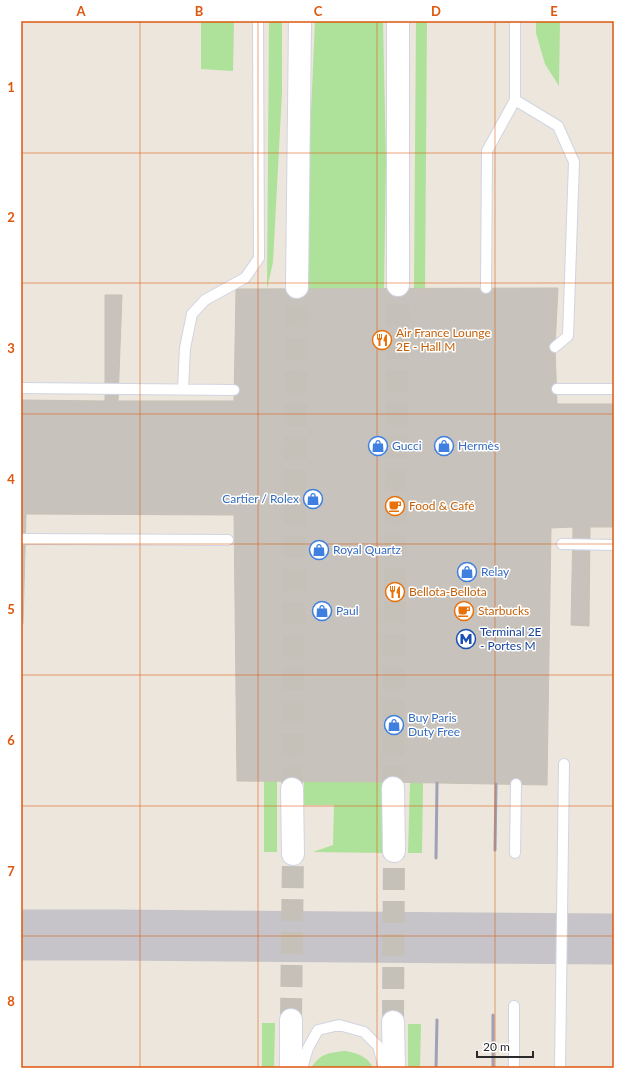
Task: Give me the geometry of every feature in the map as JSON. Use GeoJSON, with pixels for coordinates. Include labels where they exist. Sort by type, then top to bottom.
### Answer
{"type":"FeatureCollection","features":[{"type":"Feature","properties":{"kind":"main road"},"geometry":{"type":"LineString","coordinates":[[297,287],[300,21]]}},
{"type":"Feature","properties":{"kind":"main road"},"geometry":{"type":"LineString","coordinates":[[398,21],[398,285]]}},
{"type":"Feature","properties":{"kind":"main road"},"geometry":{"type":"LineString","coordinates":[[393,788],[394,851]]}},
{"type":"Feature","properties":{"kind":"main road"},"geometry":{"type":"LineString","coordinates":[[292,789],[293,854]]}},
{"type":"Feature","properties":{"kind":"main road"},"geometry":{"type":"LineString","coordinates":[[291,1020],[291,1068]]}},
{"type":"Feature","properties":{"kind":"main road"},"geometry":{"type":"LineString","coordinates":[[393,1022],[394,1068]]}},
{"type":"Feature","properties":{"kind":"lane"},"geometry":{"type":"LineString","coordinates":[[183,389],[185,348],[192,314],[204,300],[245,278],[259,258],[258,21]]}},
{"type":"Feature","properties":{"kind":"lane"},"geometry":{"type":"LineString","coordinates":[[486,288],[486,151],[515,100],[515,21]]}},
{"type":"Feature","properties":{"kind":"lane"},"geometry":{"type":"LineString","coordinates":[[515,100],[558,126],[574,162],[568,336],[555,347]]}},
{"type":"Feature","properties":{"kind":"lane"},"geometry":{"type":"LineString","coordinates":[[21,388],[234,390]]}},
{"type":"Feature","properties":{"kind":"lane"},"geometry":{"type":"LineString","coordinates":[[557,389],[614,389]]}},
{"type":"Feature","properties":{"kind":"lane"},"geometry":{"type":"LineString","coordinates":[[21,539],[228,540]]}},
{"type":"Feature","properties":{"kind":"lane"},"geometry":{"type":"LineString","coordinates":[[562,544],[614,545]]}},
{"type":"Feature","properties":{"kind":"lane"},"geometry":{"type":"LineString","coordinates":[[560,1068],[564,764]]}},
{"type":"Feature","properties":{"kind":"lane"},"geometry":{"type":"LineString","coordinates":[[515,853],[516,784]]}},
{"type":"Feature","properties":{"kind":"lane"},"geometry":{"type":"LineString","coordinates":[[514,1006],[514,1068]]}},
{"type":"Feature","properties":{"kind":"lane"},"geometry":{"type":"LineString","coordinates":[[302,1068],[308,1048],[318,1030],[339,1024],[364,1032],[374,1041],[378,1046],[384,1068]]}},
{"type":"Feature","properties":{"kind":"green space"},"geometry":{"type":"Polygon","coordinates":[[[201,21],[234,21],[233,71],[201,69],[201,21]]]}},
{"type":"Feature","properties":{"kind":"green space"},"geometry":{"type":"Polygon","coordinates":[[[269,21],[282,21],[282,92],[273,262],[267,289],[269,21]]]}},
{"type":"Feature","properties":{"kind":"green space"},"geometry":{"type":"Polygon","coordinates":[[[315,21],[383,21],[386,163],[384,288],[307,289],[309,159],[315,21]]]}},
{"type":"Feature","properties":{"kind":"green space"},"geometry":{"type":"Polygon","coordinates":[[[416,21],[427,21],[425,288],[414,288],[416,21]]]}},
{"type":"Feature","properties":{"kind":"green space"},"geometry":{"type":"Polygon","coordinates":[[[536,21],[560,21],[559,86],[545,64],[536,33],[536,21]]]}},
{"type":"Feature","properties":{"kind":"green space"},"geometry":{"type":"Polygon","coordinates":[[[264,781],[277,781],[277,852],[264,852],[264,781]]]}},
{"type":"Feature","properties":{"kind":"green space"},"geometry":{"type":"Polygon","coordinates":[[[304,781],[384,782],[384,853],[313,852],[333,845],[334,805],[304,805],[304,781]]]}},
{"type":"Feature","properties":{"kind":"green space"},"geometry":{"type":"Polygon","coordinates":[[[410,783],[423,783],[422,853],[408,853],[410,783]]]}},
{"type":"Feature","properties":{"kind":"green space"},"geometry":{"type":"Polygon","coordinates":[[[262,1023],[275,1023],[274,1068],[262,1068],[262,1023]]]}},
{"type":"Feature","properties":{"kind":"green space"},"geometry":{"type":"Polygon","coordinates":[[[408,1024],[421,1024],[420,1068],[408,1068],[408,1024]]]}},
{"type":"Feature","properties":{"kind":"green space"},"geometry":{"type":"Polygon","coordinates":[[[345,1051],[365,1058],[373,1068],[311,1068],[318,1059],[325,1055],[345,1051]]]}},
{"type":"Feature","properties":{"kind":"building","name":"Terminal 2E - Portes M"},"geometry":{"type":"Polygon","coordinates":[[[558,288],[555,347],[557,404],[614,404],[614,527],[590,527],[589,626],[571,625],[573,527],[551,528],[547,785],[237,781],[234,515],[26,514],[23,624],[21,624],[21,400],[105,401],[105,295],[122,295],[118,401],[234,401],[236,289],[558,288]]]}},
{"type":"Feature","properties":{"kind":"taxiway"},"geometry":{"type":"LineString","coordinates":[[21,935],[614,939]]}},
{"type":"Feature","properties":{"kind":"tunnel"},"geometry":{"type":"LineString","coordinates":[[393,788],[398,285]]}},
{"type":"Feature","properties":{"kind":"tunnel"},"geometry":{"type":"LineString","coordinates":[[292,789],[297,287]]}},
{"type":"Feature","properties":{"kind":"tunnel"},"geometry":{"type":"LineString","coordinates":[[393,1022],[394,851]]}},
{"type":"Feature","properties":{"kind":"tunnel"},"geometry":{"type":"LineString","coordinates":[[291,1020],[293,854]]}},
{"type":"Feature","properties":{"kind":"railway"},"geometry":{"type":"LineString","coordinates":[[436,858],[437,783]]}},
{"type":"Feature","properties":{"kind":"railway"},"geometry":{"type":"LineString","coordinates":[[495,850],[496,784]]}},
{"type":"Feature","properties":{"kind":"railway"},"geometry":{"type":"LineString","coordinates":[[493,1015],[493,1068]]}},
{"type":"Feature","properties":{"kind":"railway"},"geometry":{"type":"LineString","coordinates":[[436,1068],[437,1020]]}},
{"type":"Feature","properties":{"kind":"place","name":"Air France Lounge 2E - Hall M"},"geometry":{"type":"Point","coordinates":[382,340]}},
{"type":"Feature","properties":{"kind":"place","name":"Gucci"},"geometry":{"type":"Point","coordinates":[378,446]}},
{"type":"Feature","properties":{"kind":"place","name":"Hermès"},"geometry":{"type":"Point","coordinates":[444,446]}},
{"type":"Feature","properties":{"kind":"place","name":"Cartier / Rolex"},"geometry":{"type":"Point","coordinates":[313,499]}},
{"type":"Feature","properties":{"kind":"place","name":"Food & Café"},"geometry":{"type":"Point","coordinates":[395,506]}},
{"type":"Feature","properties":{"kind":"place","name":"Royal Quartz"},"geometry":{"type":"Point","coordinates":[319,550]}},
{"type":"Feature","properties":{"kind":"place","name":"Relay"},"geometry":{"type":"Point","coordinates":[467,572]}},
{"type":"Feature","properties":{"kind":"place","name":"Bellota-Bellota"},"geometry":{"type":"Point","coordinates":[395,592]}},
{"type":"Feature","properties":{"kind":"place","name":"Paul"},"geometry":{"type":"Point","coordinates":[322,611]}},
{"type":"Feature","properties":{"kind":"place","name":"Starbucks"},"geometry":{"type":"Point","coordinates":[464,611]}},
{"type":"Feature","properties":{"kind":"place","name":"Terminal 2E - Portes M"},"geometry":{"type":"Point","coordinates":[466,639]}},
{"type":"Feature","properties":{"kind":"place","name":"Buy Paris Duty Free"},"geometry":{"type":"Point","coordinates":[394,725]}}]}
